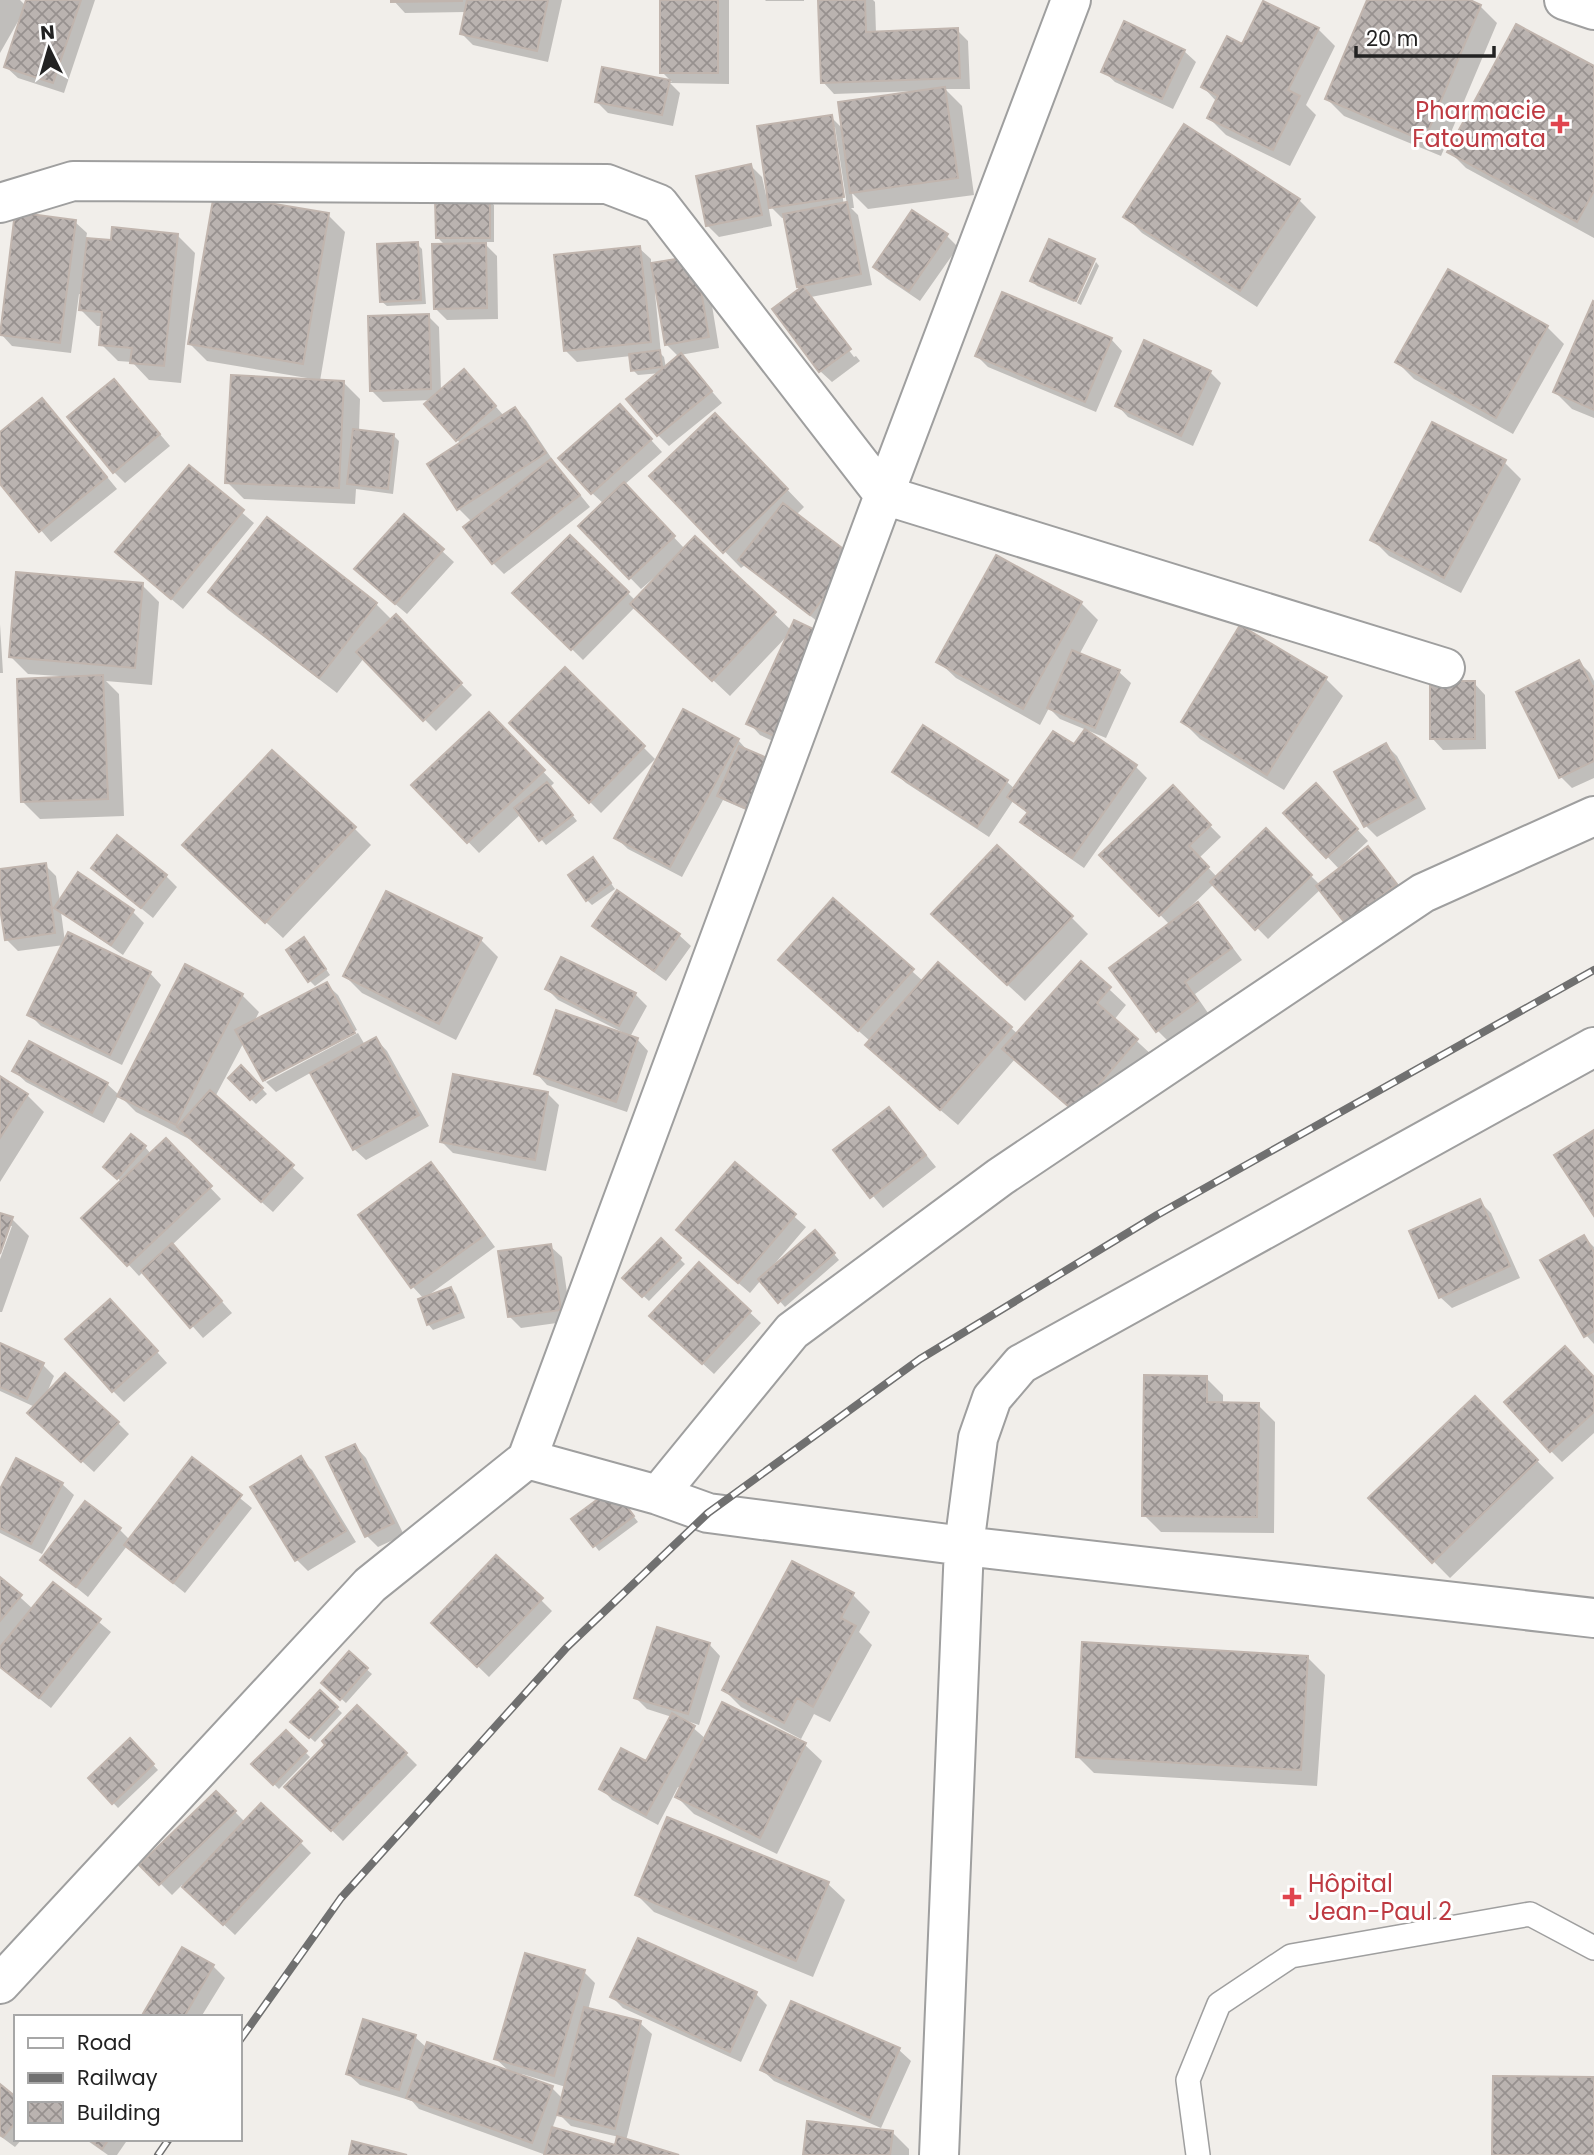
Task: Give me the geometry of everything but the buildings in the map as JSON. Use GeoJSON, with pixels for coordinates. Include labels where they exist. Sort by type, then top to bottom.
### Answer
{"type":"FeatureCollection","features":[{"type":"Feature","properties":{"kind":"street"},"geometry":{"type":"LineString","coordinates":[[0,1984],[370,1585],[527,1459],[884,495],[1071,0]]}},
{"type":"Feature","properties":{"kind":"street"},"geometry":{"type":"LineString","coordinates":[[1564,0],[1594,10]]}},
{"type":"Feature","properties":{"kind":"street"},"geometry":{"type":"LineString","coordinates":[[0,203],[73,181],[607,184],[659,204],[884,495],[1445,668]]}},
{"type":"Feature","properties":{"kind":"street"},"geometry":{"type":"LineString","coordinates":[[658,1495],[792,1331],[1000,1177],[1423,893],[1594,816]]}},
{"type":"Feature","properties":{"kind":"street"},"geometry":{"type":"LineString","coordinates":[[939,2155],[964,1546],[978,1438],[992,1398],[1021,1364],[1594,1047]]}},
{"type":"Feature","properties":{"kind":"street"},"geometry":{"type":"LineString","coordinates":[[527,1459],[658,1495],[708,1513],[964,1546],[1594,1618]]}},
{"type":"Feature","properties":{"kind":"lane"},"geometry":{"type":"LineString","coordinates":[[1198,2155],[1188,2080],[1219,2004],[1291,1956],[1530,1914],[1594,1948]]}},
{"type":"Feature","properties":{"kind":"railway"},"geometry":{"type":"LineString","coordinates":[[242,2037],[341,1898],[567,1647],[708,1513],[920,1359],[1157,1215],[1594,970]]}},
{"type":"Feature","properties":{"kind":"railway"},"geometry":{"type":"LineString","coordinates":[[158,2155],[168,2141]]}},
{"type":"Feature","properties":{"kind":"place","name":"Pharmacie Fatoumata"},"geometry":{"type":"Point","coordinates":[1560,124]}},
{"type":"Feature","properties":{"kind":"place","name":"Hôpital Jean-Paul 2"},"geometry":{"type":"Point","coordinates":[1292,1897]}}]}
